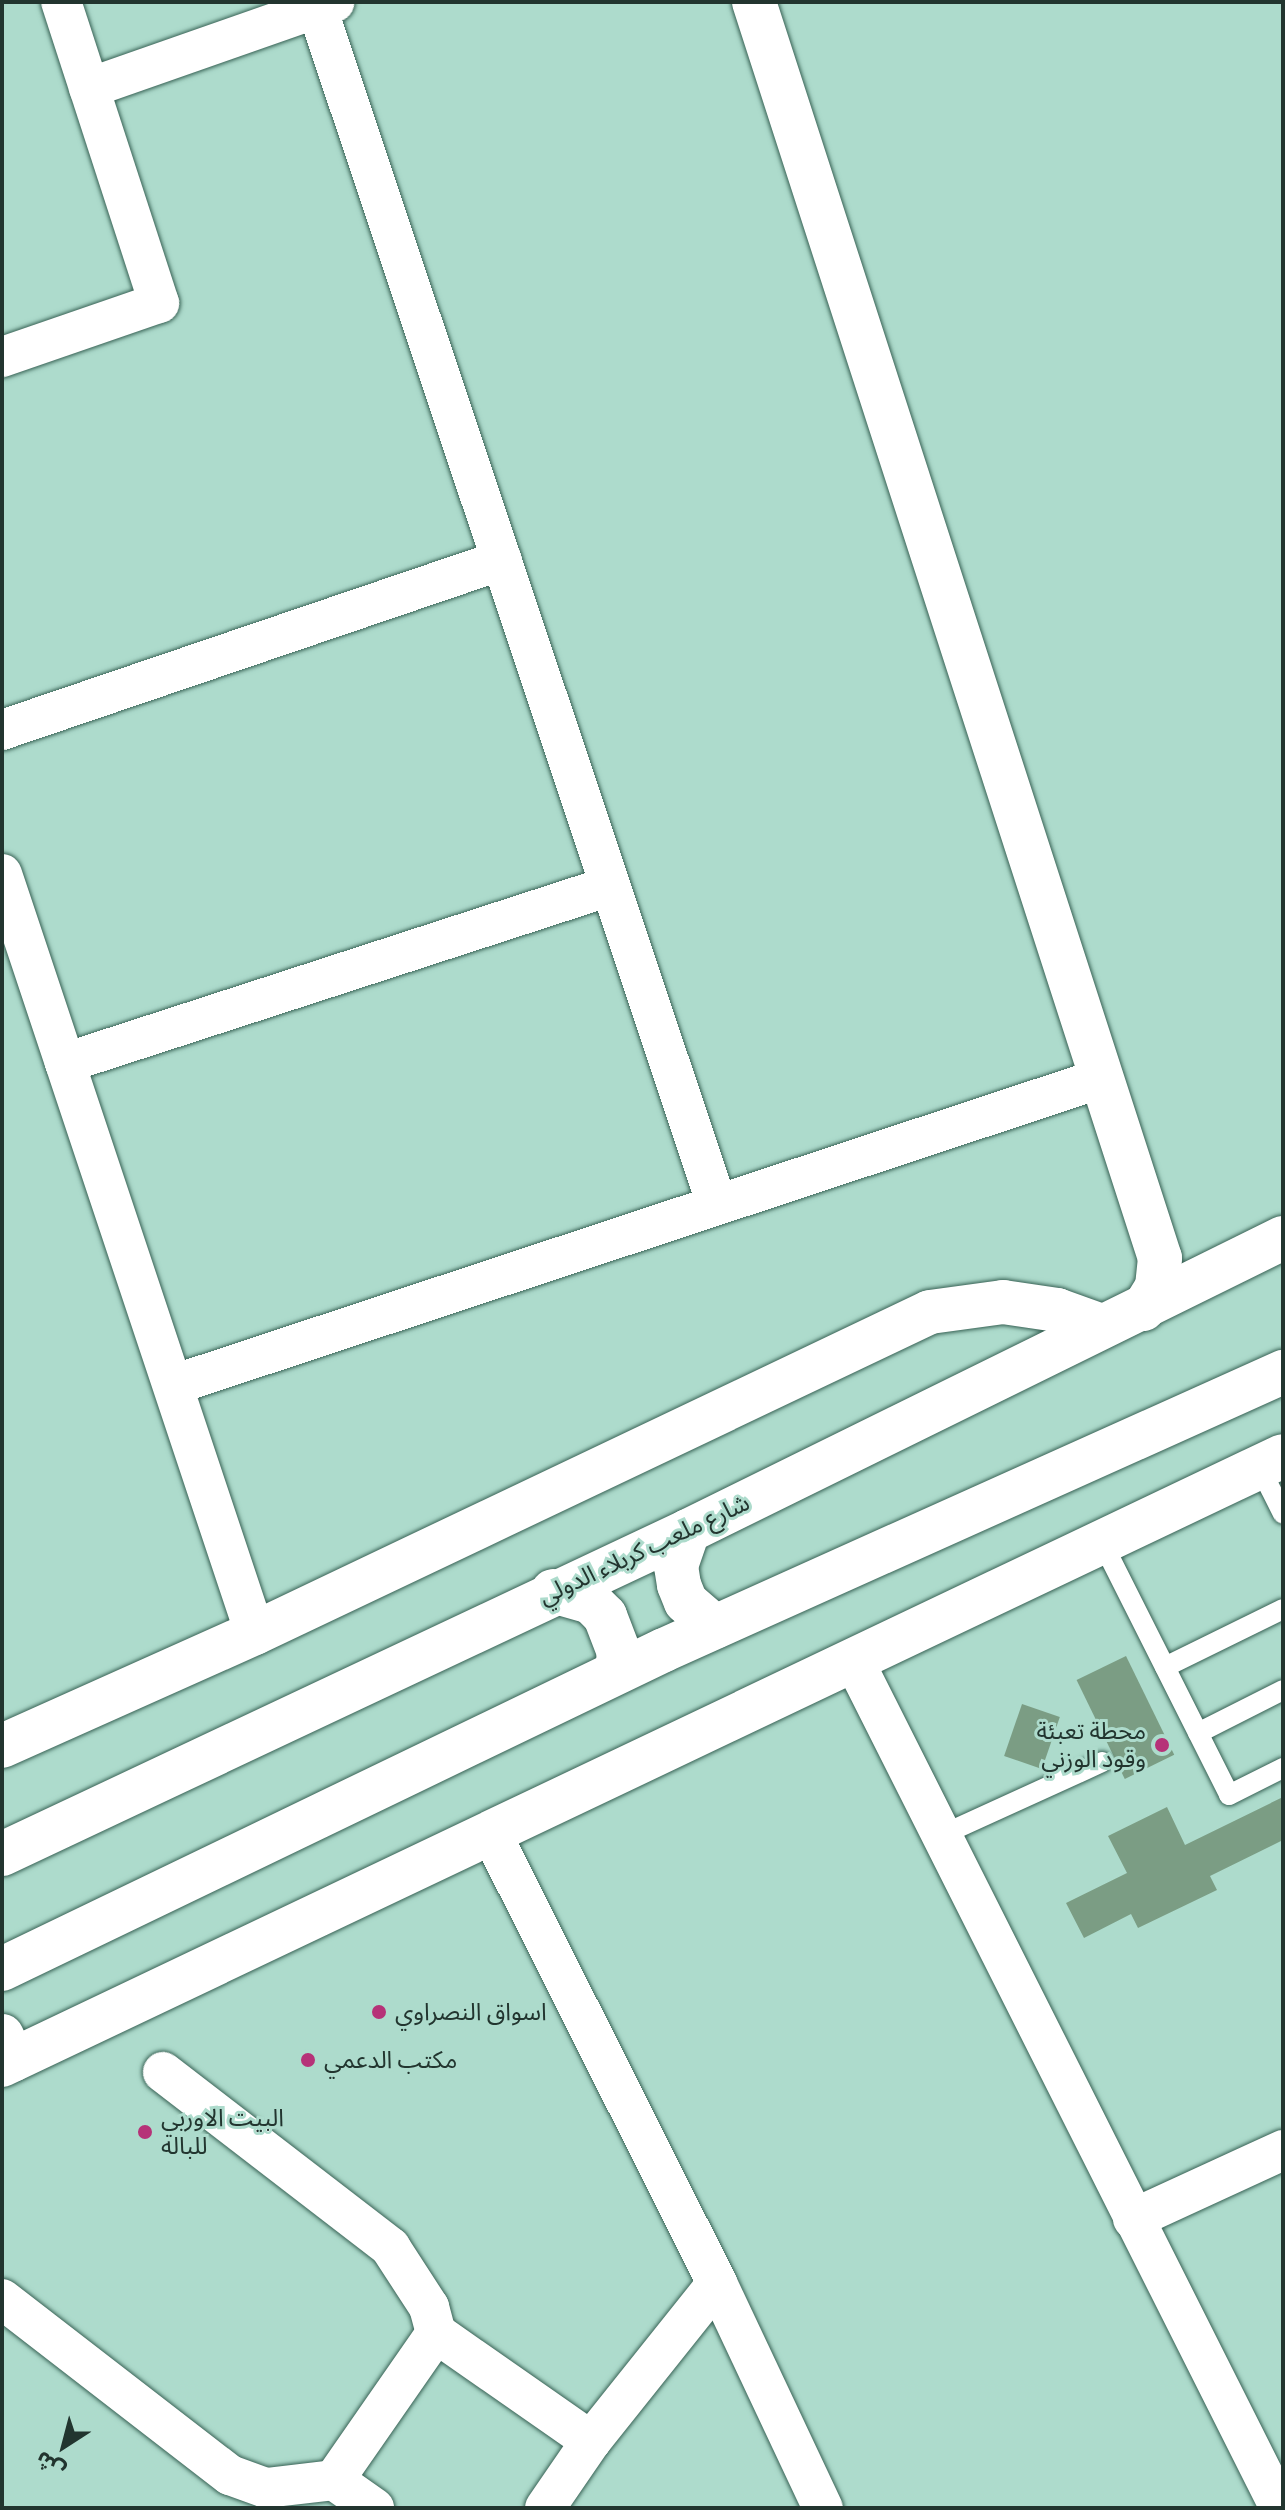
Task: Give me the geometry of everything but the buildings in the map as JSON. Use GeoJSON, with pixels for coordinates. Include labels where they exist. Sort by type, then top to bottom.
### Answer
{"type":"FeatureCollection","features":[{"type":"Feature","properties":{"kind":"main road"},"geometry":{"type":"LineString","coordinates":[[754,2],[1160,1258],[1157,1287],[1143,1309]]}},
{"type":"Feature","properties":{"kind":"main road","name":"شارع ملعب كربلاء الدولي"},"geometry":{"type":"LineString","coordinates":[[2,1854],[553,1591],[688,1531],[1283,1238]]}},
{"type":"Feature","properties":{"kind":"main road"},"geometry":{"type":"LineString","coordinates":[[2,1746],[255,1633],[930,1312],[1003,1302],[1057,1310],[1102,1326]]}},
{"type":"Feature","properties":{"kind":"main road"},"geometry":{"type":"LineString","coordinates":[[2,1969],[715,1627],[1278,1387]]}},
{"type":"Feature","properties":{"kind":"main road"},"geometry":{"type":"LineString","coordinates":[[6,2054],[491,1833],[1271,1462]]}},
{"type":"Feature","properties":{"kind":"main road"},"geometry":{"type":"LineString","coordinates":[[688,1531],[676,1566],[679,1585],[686,1602],[715,1627]]}},
{"type":"Feature","properties":{"kind":"main road"},"geometry":{"type":"LineString","coordinates":[[553,1591],[591,1602],[605,1616],[619,1652],[617,1672]]}},
{"type":"Feature","properties":{"kind":"street"},"geometry":{"type":"LineString","coordinates":[[2,357],[159,303],[61,2]]}},
{"type":"Feature","properties":{"kind":"street"},"geometry":{"type":"LineString","coordinates":[[89,88],[326,5],[502,560],[717,1205]]}},
{"type":"Feature","properties":{"kind":"street"},"geometry":{"type":"LineString","coordinates":[[2,730],[502,560]]}},
{"type":"Feature","properties":{"kind":"street"},"geometry":{"type":"LineString","coordinates":[[2,874],[255,1633]]}},
{"type":"Feature","properties":{"kind":"street"},"geometry":{"type":"LineString","coordinates":[[65,1063],[610,886]]}},
{"type":"Feature","properties":{"kind":"street"},"geometry":{"type":"LineString","coordinates":[[173,1385],[1102,1078]]}},
{"type":"Feature","properties":{"kind":"street"},"geometry":{"type":"LineString","coordinates":[[854,1661],[1280,2508]]}},
{"type":"Feature","properties":{"kind":"street"},"geometry":{"type":"LineString","coordinates":[[491,1833],[717,2283],[823,2508]]}},
{"type":"Feature","properties":{"kind":"street"},"geometry":{"type":"LineString","coordinates":[[163,2072],[390,2247],[429,2307],[436,2333],[591,2441]]}},
{"type":"Feature","properties":{"kind":"street"},"geometry":{"type":"LineString","coordinates":[[1133,2219],[1283,2150]]}},
{"type":"Feature","properties":{"kind":"street"},"geometry":{"type":"LineString","coordinates":[[545,2508],[591,2441],[717,2283]]}},
{"type":"Feature","properties":{"kind":"street"},"geometry":{"type":"LineString","coordinates":[[2,2299],[230,2475],[266,2488],[334,2480],[374,2508]]}},
{"type":"Feature","properties":{"kind":"street"},"geometry":{"type":"LineString","coordinates":[[334,2480],[436,2333]]}},
{"type":"Feature","properties":{"kind":"lane"},"geometry":{"type":"LineString","coordinates":[[1271,1462],[1283,1514]]}},
{"type":"Feature","properties":{"kind":"lane"},"geometry":{"type":"LineString","coordinates":[[1102,1542],[1229,1795],[1283,1768]]}},
{"type":"Feature","properties":{"kind":"lane"},"geometry":{"type":"LineString","coordinates":[[1165,1667],[1283,1609]]}},
{"type":"Feature","properties":{"kind":"lane"},"geometry":{"type":"LineString","coordinates":[[1198,1733],[1283,1690]]}},
{"type":"Feature","properties":{"kind":"lane"},"geometry":{"type":"LineString","coordinates":[[942,1835],[1102,1762]]}},
{"type":"Feature","properties":{"kind":"place","name":"محطة تعبئة وقود الوزني"},"geometry":{"type":"Point","coordinates":[1162,1745]}},
{"type":"Feature","properties":{"kind":"place","name":"اسواق النصراوي"},"geometry":{"type":"Point","coordinates":[379,2012]}},
{"type":"Feature","properties":{"kind":"place","name":"مكتب الدعمي"},"geometry":{"type":"Point","coordinates":[308,2060]}},
{"type":"Feature","properties":{"kind":"place","name":"البيت الاوربي للباله"},"geometry":{"type":"Point","coordinates":[145,2132]}}]}
